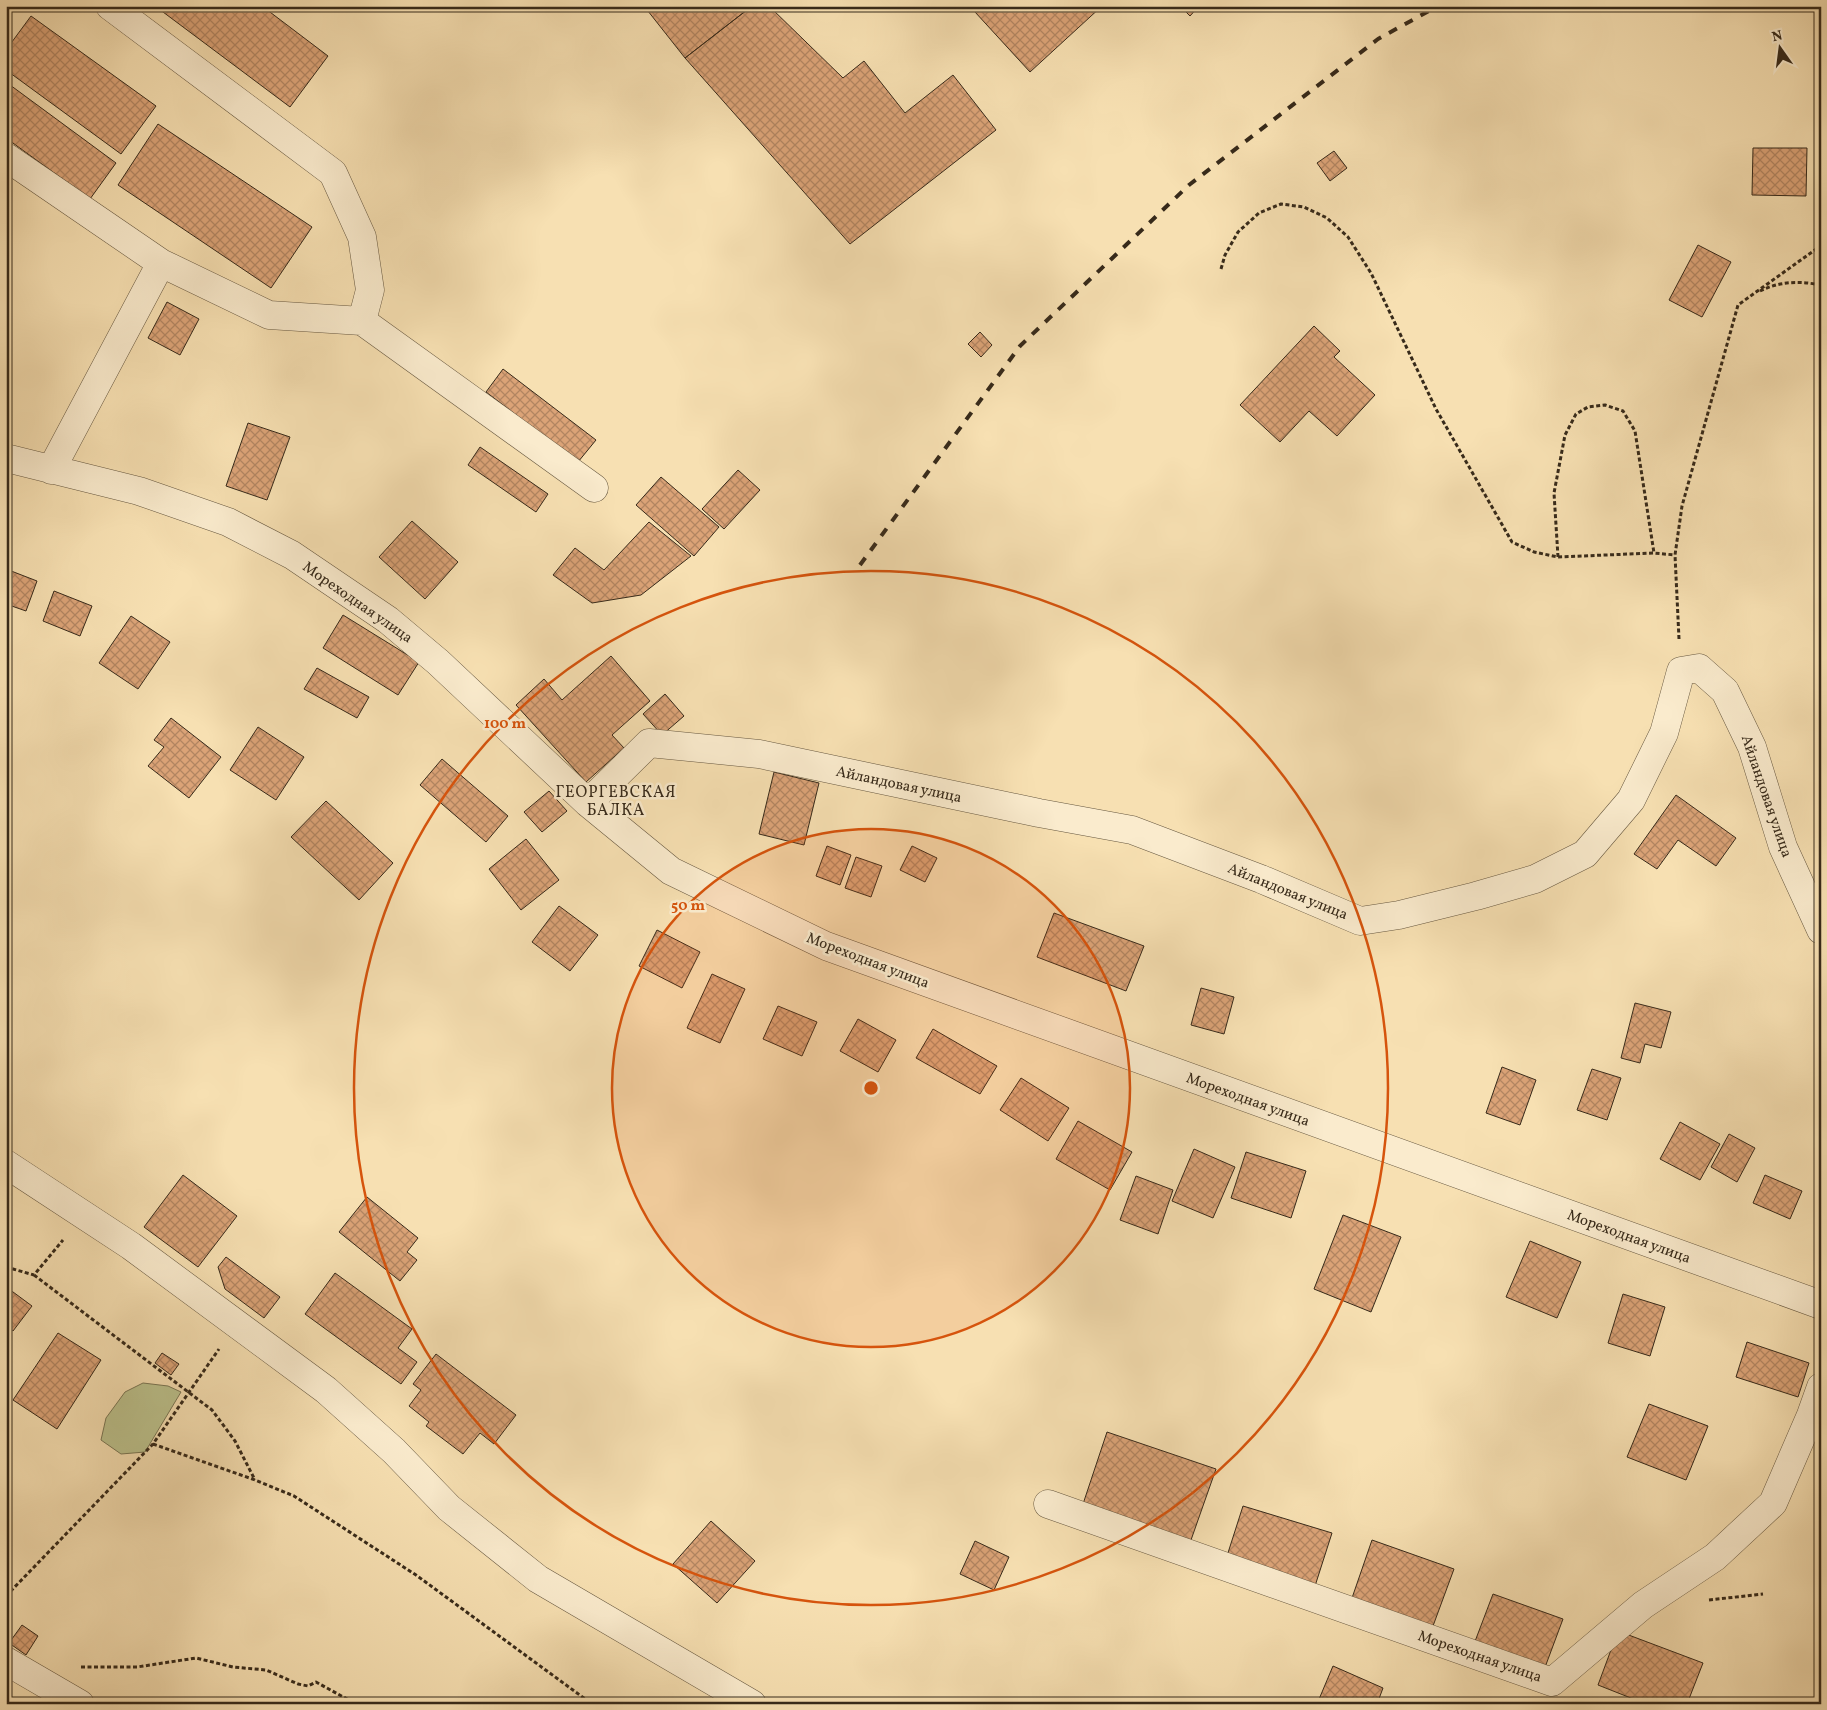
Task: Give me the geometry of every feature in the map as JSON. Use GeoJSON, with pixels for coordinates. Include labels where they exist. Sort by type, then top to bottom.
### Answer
{"type":"FeatureCollection","features":[{"type":"Feature","properties":{"kind":"street"},"geometry":{"type":"LineString","coordinates":[[110,6],[333,173],[362,237],[370,290],[362,321]]}},
{"type":"Feature","properties":{"kind":"street"},"geometry":{"type":"LineString","coordinates":[[6,158],[160,263],[268,315],[362,321],[594,488]]}},
{"type":"Feature","properties":{"kind":"street"},"geometry":{"type":"LineString","coordinates":[[51,470],[160,263]]}},
{"type":"Feature","properties":{"kind":"street","name":"Мореходная улица"},"geometry":{"type":"LineString","coordinates":[[6,458],[139,491],[228,522],[292,555],[388,620],[438,662],[588,803],[671,870],[826,946],[1821,1305]]}},
{"type":"Feature","properties":{"kind":"street","name":"Айландовая улица"},"geometry":{"type":"LineString","coordinates":[[588,803],[649,743],[758,754],[1010,807],[1132,830],[1261,878],[1360,921],[1399,915],[1535,879],[1584,854],[1631,800],[1664,733],[1681,671],[1700,668],[1725,691],[1752,747],[1782,847],[1821,930]]}},
{"type":"Feature","properties":{"kind":"street"},"geometry":{"type":"LineString","coordinates":[[6,1164],[131,1246],[326,1390],[394,1451],[449,1508],[538,1579],[752,1704]]}},
{"type":"Feature","properties":{"kind":"street","name":"Мореходная улица"},"geometry":{"type":"LineString","coordinates":[[1048,1504],[1552,1682],[1643,1605],[1715,1557],[1773,1502],[1811,1415],[1821,1387]]}},
{"type":"Feature","properties":{"kind":"street"},"geometry":{"type":"LineString","coordinates":[[6,1661],[80,1704]]}},
{"type":"Feature","properties":{"kind":"path"},"geometry":{"type":"LineString","coordinates":[[1222,270],[1225,255],[1238,232],[1259,213],[1281,204],[1304,207],[1327,218],[1348,238],[1371,272],[1436,409],[1512,542],[1534,552],[1558,557],[1654,553],[1676,555]]}},
{"type":"Feature","properties":{"kind":"path"},"geometry":{"type":"LineString","coordinates":[[1681,671],[1676,555],[1682,506],[1738,305],[1819,247],[1821,240]]}},
{"type":"Feature","properties":{"kind":"path"},"geometry":{"type":"LineString","coordinates":[[1738,305],[1762,290],[1780,284],[1804,282],[1821,285]]}},
{"type":"Feature","properties":{"kind":"path"},"geometry":{"type":"LineString","coordinates":[[1558,557],[1554,493],[1565,436],[1576,414],[1588,407],[1605,405],[1623,411],[1635,431],[1654,553]]}},
{"type":"Feature","properties":{"kind":"path"},"geometry":{"type":"LineString","coordinates":[[34,1275],[84,1215]]}},
{"type":"Feature","properties":{"kind":"path"},"geometry":{"type":"LineString","coordinates":[[6,1267],[34,1275],[212,1410],[235,1441],[254,1480]]}},
{"type":"Feature","properties":{"kind":"path"},"geometry":{"type":"LineString","coordinates":[[6,1596],[153,1444],[236,1324]]}},
{"type":"Feature","properties":{"kind":"path"},"geometry":{"type":"LineString","coordinates":[[153,1444],[294,1496],[416,1575],[592,1704]]}},
{"type":"Feature","properties":{"kind":"path"},"geometry":{"type":"LineString","coordinates":[[48,1684],[82,1667],[137,1667],[196,1658],[233,1667],[266,1670],[298,1684],[308,1686],[316,1682],[356,1704]]}},
{"type":"Feature","properties":{"kind":"green space"},"geometry":{"type":"Polygon","coordinates":[[[143,1383],[168,1386],[181,1392],[145,1452],[121,1454],[101,1440],[106,1418],[125,1392],[143,1383]]]}},
{"type":"Feature","properties":{"kind":"building"},"geometry":{"type":"Polygon","coordinates":[[[155,6],[262,6],[328,56],[290,107],[155,6]]]}},
{"type":"Feature","properties":{"kind":"building"},"geometry":{"type":"Polygon","coordinates":[[[644,6],[752,6],[685,58],[644,6]]]}},
{"type":"Feature","properties":{"kind":"building"},"geometry":{"type":"Polygon","coordinates":[[[752,6],[769,6],[843,78],[864,61],[905,113],[953,75],[996,130],[850,244],[685,58],[752,6]]]}},
{"type":"Feature","properties":{"kind":"building"},"geometry":{"type":"Polygon","coordinates":[[[981,6],[1102,6],[1030,72],[975,12],[981,6]]]}},
{"type":"Feature","properties":{"kind":"building"},"geometry":{"type":"Polygon","coordinates":[[[1180,6],[1199,6],[1190,16],[1180,6]]]}},
{"type":"Feature","properties":{"kind":"building"},"geometry":{"type":"Polygon","coordinates":[[[31,16],[156,106],[121,154],[6,70],[6,50],[31,16]]]}},
{"type":"Feature","properties":{"kind":"building"},"geometry":{"type":"Polygon","coordinates":[[[6,82],[116,163],[90,199],[6,138],[6,82]]]}},
{"type":"Feature","properties":{"kind":"building"},"geometry":{"type":"Polygon","coordinates":[[[158,124],[312,227],[271,288],[118,185],[158,124]]]}},
{"type":"Feature","properties":{"kind":"building"},"geometry":{"type":"Polygon","coordinates":[[[1753,148],[1807,148],[1806,196],[1752,195],[1753,148]]]}},
{"type":"Feature","properties":{"kind":"building"},"geometry":{"type":"Polygon","coordinates":[[[1334,151],[1347,168],[1330,181],[1317,163],[1334,151]]]}},
{"type":"Feature","properties":{"kind":"building"},"geometry":{"type":"Polygon","coordinates":[[[1698,245],[1731,262],[1702,317],[1669,300],[1698,245]]]}},
{"type":"Feature","properties":{"kind":"building"},"geometry":{"type":"Polygon","coordinates":[[[167,302],[199,319],[180,355],[148,338],[167,302]]]}},
{"type":"Feature","properties":{"kind":"building"},"geometry":{"type":"Polygon","coordinates":[[[1314,326],[1340,351],[1334,357],[1375,395],[1337,436],[1309,411],[1280,442],[1240,405],[1314,326]]]}},
{"type":"Feature","properties":{"kind":"building"},"geometry":{"type":"Polygon","coordinates":[[[980,332],[992,345],[981,357],[968,344],[980,332]]]}},
{"type":"Feature","properties":{"kind":"building"},"geometry":{"type":"Polygon","coordinates":[[[503,369],[596,440],[578,462],[486,392],[503,369]]]}},
{"type":"Feature","properties":{"kind":"building"},"geometry":{"type":"Polygon","coordinates":[[[248,423],[290,437],[267,500],[226,486],[248,423]]]}},
{"type":"Feature","properties":{"kind":"building"},"geometry":{"type":"Polygon","coordinates":[[[480,447],[548,494],[536,512],[468,465],[480,447]]]}},
{"type":"Feature","properties":{"kind":"building"},"geometry":{"type":"Polygon","coordinates":[[[738,470],[760,490],[724,529],[702,509],[738,470]]]}},
{"type":"Feature","properties":{"kind":"building"},"geometry":{"type":"Polygon","coordinates":[[[661,477],[719,527],[694,556],[636,505],[661,477]]]}},
{"type":"Feature","properties":{"kind":"building"},"geometry":{"type":"Polygon","coordinates":[[[412,521],[458,562],[425,599],[379,557],[412,521]]]}},
{"type":"Feature","properties":{"kind":"building"},"geometry":{"type":"Polygon","coordinates":[[[649,522],[691,556],[641,595],[592,603],[553,575],[575,548],[604,570],[649,522]]]}},
{"type":"Feature","properties":{"kind":"building"},"geometry":{"type":"Polygon","coordinates":[[[6,569],[37,581],[26,611],[6,604],[6,569]]]}},
{"type":"Feature","properties":{"kind":"building"},"geometry":{"type":"Polygon","coordinates":[[[54,591],[92,606],[80,636],[43,621],[54,591]]]}},
{"type":"Feature","properties":{"kind":"building"},"geometry":{"type":"Polygon","coordinates":[[[343,615],[419,662],[398,695],[323,648],[343,615]]]}},
{"type":"Feature","properties":{"kind":"building"},"geometry":{"type":"Polygon","coordinates":[[[131,616],[170,642],[138,689],[99,663],[131,616]]]}},
{"type":"Feature","properties":{"kind":"building"},"geometry":{"type":"Polygon","coordinates":[[[611,656],[650,701],[612,735],[624,748],[586,782],[516,705],[544,679],[562,700],[611,656]]]}},
{"type":"Feature","properties":{"kind":"building"},"geometry":{"type":"Polygon","coordinates":[[[317,668],[369,697],[357,718],[304,689],[317,668]]]}},
{"type":"Feature","properties":{"kind":"building"},"geometry":{"type":"Polygon","coordinates":[[[665,694],[684,716],[662,735],[643,714],[665,694]]]}},
{"type":"Feature","properties":{"kind":"building"},"geometry":{"type":"Polygon","coordinates":[[[171,718],[221,757],[189,798],[148,766],[164,747],[154,740],[171,718]]]}},
{"type":"Feature","properties":{"kind":"building"},"geometry":{"type":"Polygon","coordinates":[[[258,727],[304,757],[276,800],[230,770],[258,727]]]}},
{"type":"Feature","properties":{"kind":"building"},"geometry":{"type":"Polygon","coordinates":[[[442,759],[508,816],[486,842],[420,785],[442,759]]]}},
{"type":"Feature","properties":{"kind":"building"},"geometry":{"type":"Polygon","coordinates":[[[774,772],[819,783],[804,845],[759,834],[774,772]]]}},
{"type":"Feature","properties":{"kind":"building"},"geometry":{"type":"Polygon","coordinates":[[[549,791],[567,811],[542,832],[524,812],[549,791]]]}},
{"type":"Feature","properties":{"kind":"building"},"geometry":{"type":"Polygon","coordinates":[[[1676,795],[1736,838],[1716,866],[1678,840],[1657,869],[1634,854],[1676,795]]]}},
{"type":"Feature","properties":{"kind":"building"},"geometry":{"type":"Polygon","coordinates":[[[326,801],[393,863],[359,900],[291,837],[326,801]]]}},
{"type":"Feature","properties":{"kind":"building"},"geometry":{"type":"Polygon","coordinates":[[[526,839],[559,880],[521,910],[489,869],[526,839]]]}},
{"type":"Feature","properties":{"kind":"building"},"geometry":{"type":"Polygon","coordinates":[[[827,846],[851,855],[840,885],[816,876],[827,846]]]}},
{"type":"Feature","properties":{"kind":"building"},"geometry":{"type":"Polygon","coordinates":[[[912,846],[937,858],[925,882],[900,870],[912,846]]]}},
{"type":"Feature","properties":{"kind":"building"},"geometry":{"type":"Polygon","coordinates":[[[856,857],[882,866],[871,897],[845,888],[856,857]]]}},
{"type":"Feature","properties":{"kind":"building"},"geometry":{"type":"Polygon","coordinates":[[[559,906],[598,935],[570,971],[532,942],[559,906]]]}},
{"type":"Feature","properties":{"kind":"building"},"geometry":{"type":"Polygon","coordinates":[[[1054,913],[1144,946],[1126,991],[1037,957],[1054,913]]]}},
{"type":"Feature","properties":{"kind":"building"},"geometry":{"type":"Polygon","coordinates":[[[657,930],[700,952],[682,988],[639,966],[657,930]]]}},
{"type":"Feature","properties":{"kind":"building"},"geometry":{"type":"Polygon","coordinates":[[[712,974],[745,989],[720,1043],[687,1028],[712,974]]]}},
{"type":"Feature","properties":{"kind":"building"},"geometry":{"type":"Polygon","coordinates":[[[1201,988],[1234,997],[1224,1034],[1191,1025],[1201,988]]]}},
{"type":"Feature","properties":{"kind":"building"},"geometry":{"type":"Polygon","coordinates":[[[1635,1003],[1671,1012],[1661,1048],[1645,1044],[1640,1063],[1621,1058],[1635,1003]]]}},
{"type":"Feature","properties":{"kind":"building"},"geometry":{"type":"Polygon","coordinates":[[[778,1006],[817,1022],[802,1056],[763,1039],[778,1006]]]}},
{"type":"Feature","properties":{"kind":"building"},"geometry":{"type":"Polygon","coordinates":[[[858,1019],[896,1040],[878,1072],[840,1051],[858,1019]]]}},
{"type":"Feature","properties":{"kind":"building"},"geometry":{"type":"Polygon","coordinates":[[[933,1029],[997,1066],[980,1094],[916,1058],[933,1029]]]}},
{"type":"Feature","properties":{"kind":"building"},"geometry":{"type":"Polygon","coordinates":[[[1502,1067],[1536,1080],[1520,1125],[1486,1113],[1502,1067]]]}},
{"type":"Feature","properties":{"kind":"building"},"geometry":{"type":"Polygon","coordinates":[[[1592,1069],[1621,1078],[1607,1120],[1577,1110],[1592,1069]]]}},
{"type":"Feature","properties":{"kind":"building"},"geometry":{"type":"Polygon","coordinates":[[[1021,1078],[1069,1108],[1048,1141],[1000,1110],[1021,1078]]]}},
{"type":"Feature","properties":{"kind":"building"},"geometry":{"type":"Polygon","coordinates":[[[1078,1121],[1132,1152],[1110,1190],[1056,1159],[1078,1121]]]}},
{"type":"Feature","properties":{"kind":"building"},"geometry":{"type":"Polygon","coordinates":[[[1680,1122],[1720,1144],[1700,1180],[1660,1159],[1680,1122]]]}},
{"type":"Feature","properties":{"kind":"building"},"geometry":{"type":"Polygon","coordinates":[[[1729,1134],[1755,1148],[1737,1182],[1711,1167],[1729,1134]]]}},
{"type":"Feature","properties":{"kind":"building"},"geometry":{"type":"Polygon","coordinates":[[[1194,1149],[1235,1167],[1213,1218],[1172,1201],[1194,1149]]]}},
{"type":"Feature","properties":{"kind":"building"},"geometry":{"type":"Polygon","coordinates":[[[1246,1152],[1306,1171],[1291,1218],[1231,1198],[1246,1152]]]}},
{"type":"Feature","properties":{"kind":"building"},"geometry":{"type":"Polygon","coordinates":[[[183,1175],[237,1216],[198,1267],[144,1227],[183,1175]]]}},
{"type":"Feature","properties":{"kind":"building"},"geometry":{"type":"Polygon","coordinates":[[[1765,1175],[1802,1191],[1790,1219],[1753,1203],[1765,1175]]]}},
{"type":"Feature","properties":{"kind":"building"},"geometry":{"type":"Polygon","coordinates":[[[1136,1176],[1173,1190],[1158,1234],[1120,1220],[1136,1176]]]}},
{"type":"Feature","properties":{"kind":"building"},"geometry":{"type":"Polygon","coordinates":[[[367,1197],[418,1238],[407,1252],[417,1260],[400,1281],[339,1232],[367,1197]]]}},
{"type":"Feature","properties":{"kind":"building"},"geometry":{"type":"Polygon","coordinates":[[[1343,1215],[1401,1237],[1371,1312],[1314,1289],[1343,1215]]]}},
{"type":"Feature","properties":{"kind":"building"},"geometry":{"type":"Polygon","coordinates":[[[1530,1241],[1581,1262],[1557,1318],[1506,1297],[1530,1241]]]}},
{"type":"Feature","properties":{"kind":"building"},"geometry":{"type":"Polygon","coordinates":[[[226,1257],[280,1297],[264,1318],[225,1289],[218,1267],[226,1257]]]}},
{"type":"Feature","properties":{"kind":"building"},"geometry":{"type":"Polygon","coordinates":[[[335,1273],[412,1329],[398,1348],[417,1362],[401,1384],[305,1314],[335,1273]]]}},
{"type":"Feature","properties":{"kind":"building"},"geometry":{"type":"Polygon","coordinates":[[[9,1289],[32,1306],[13,1331],[6,1326],[6,1293],[9,1289]]]}},
{"type":"Feature","properties":{"kind":"building"},"geometry":{"type":"Polygon","coordinates":[[[1623,1294],[1665,1307],[1650,1356],[1608,1343],[1623,1294]]]}},
{"type":"Feature","properties":{"kind":"building"},"geometry":{"type":"Polygon","coordinates":[[[58,1333],[101,1360],[57,1429],[13,1400],[58,1333]]]}},
{"type":"Feature","properties":{"kind":"building"},"geometry":{"type":"Polygon","coordinates":[[[1747,1342],[1809,1363],[1798,1397],[1736,1377],[1747,1342]]]}},
{"type":"Feature","properties":{"kind":"building"},"geometry":{"type":"Polygon","coordinates":[[[162,1353],[179,1364],[171,1375],[155,1363],[162,1353]]]}},
{"type":"Feature","properties":{"kind":"building"},"geometry":{"type":"Polygon","coordinates":[[[436,1354],[516,1415],[494,1444],[480,1433],[463,1454],[426,1426],[429,1422],[409,1406],[421,1390],[413,1384],[436,1354]]]}},
{"type":"Feature","properties":{"kind":"building"},"geometry":{"type":"Polygon","coordinates":[[[1649,1404],[1708,1426],[1686,1480],[1627,1457],[1649,1404]]]}},
{"type":"Feature","properties":{"kind":"building"},"geometry":{"type":"Polygon","coordinates":[[[1107,1432],[1216,1469],[1191,1540],[1083,1504],[1107,1432]]]}},
{"type":"Feature","properties":{"kind":"building"},"geometry":{"type":"Polygon","coordinates":[[[1243,1506],[1332,1533],[1315,1586],[1226,1559],[1243,1506]]]}},
{"type":"Feature","properties":{"kind":"building"},"geometry":{"type":"Polygon","coordinates":[[[711,1521],[755,1561],[717,1603],[673,1564],[711,1521]]]}},
{"type":"Feature","properties":{"kind":"building"},"geometry":{"type":"Polygon","coordinates":[[[1372,1540],[1454,1569],[1433,1626],[1352,1598],[1372,1540]]]}},
{"type":"Feature","properties":{"kind":"building"},"geometry":{"type":"Polygon","coordinates":[[[975,1541],[1009,1557],[994,1590],[960,1574],[975,1541]]]}},
{"type":"Feature","properties":{"kind":"building"},"geometry":{"type":"Polygon","coordinates":[[[1493,1594],[1563,1619],[1544,1670],[1474,1644],[1493,1594]]]}},
{"type":"Feature","properties":{"kind":"building"},"geometry":{"type":"Polygon","coordinates":[[[22,1625],[38,1636],[26,1655],[9,1643],[22,1625]]]}},
{"type":"Feature","properties":{"kind":"building"},"geometry":{"type":"Polygon","coordinates":[[[1618,1631],[1703,1663],[1687,1704],[1646,1704],[1598,1685],[1618,1631]]]}},
{"type":"Feature","properties":{"kind":"building"},"geometry":{"type":"Polygon","coordinates":[[[1333,1666],[1383,1688],[1377,1704],[1317,1704],[1333,1666]]]}},
{"type":"Feature","properties":{"kind":"railway"},"geometry":{"type":"LineString","coordinates":[[860,565],[1020,346],[1189,185],[1378,39],[1438,6]]}},
{"type":"Feature","properties":{"kind":"district","name":"ГЕОРГЕВСКАЯ БАЛКА"},"geometry":{"type":"Point","coordinates":[616,800]}}]}
